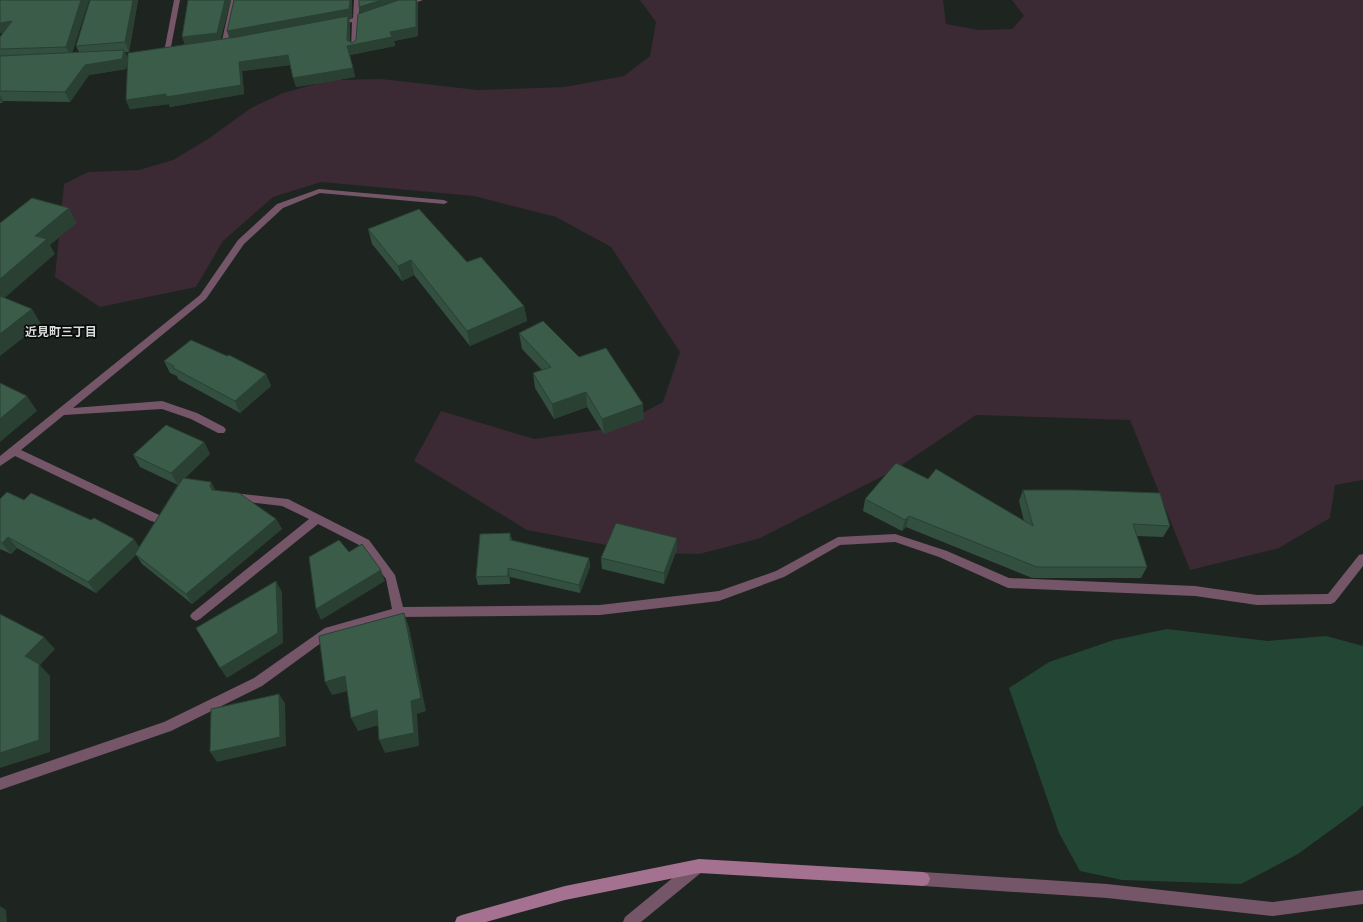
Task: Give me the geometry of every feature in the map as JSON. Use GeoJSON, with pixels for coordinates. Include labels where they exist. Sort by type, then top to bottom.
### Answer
{"type":"FeatureCollection","features":[{"type":"Feature","properties":{"kind":"street"},"geometry":{"type":"LineString","coordinates":[[160,53],[169,52],[177,0]]}},
{"type":"Feature","properties":{"kind":"street"},"geometry":{"type":"LineString","coordinates":[[224,44],[234,0]]}},
{"type":"Feature","properties":{"kind":"street"},"geometry":{"type":"LineString","coordinates":[[354,49],[357,0]]}},
{"type":"Feature","properties":{"kind":"street"},"geometry":{"type":"LineString","coordinates":[[398,7],[420,0]]}},
{"type":"Feature","properties":{"kind":"street"},"geometry":{"type":"LineString","coordinates":[[332,25],[355,21],[377,14]]}},
{"type":"Feature","properties":{"kind":"street"},"geometry":{"type":"LineString","coordinates":[[216,46],[232,43]]}},
{"type":"Feature","properties":{"kind":"street"},"geometry":{"type":"LineString","coordinates":[[0,462],[203,297],[241,242],[280,206],[319,191],[444,202]]}},
{"type":"Feature","properties":{"kind":"street"},"geometry":{"type":"LineString","coordinates":[[61,412],[162,405],[194,416],[221,430]]}},
{"type":"Feature","properties":{"kind":"street"},"geometry":{"type":"LineString","coordinates":[[14,451],[155,518]]}},
{"type":"Feature","properties":{"kind":"street"},"geometry":{"type":"LineString","coordinates":[[222,496],[284,502],[365,543],[391,578],[398,612]]}},
{"type":"Feature","properties":{"kind":"street"},"geometry":{"type":"LineString","coordinates":[[196,616],[317,518]]}},
{"type":"Feature","properties":{"kind":"street"},"geometry":{"type":"LineString","coordinates":[[0,784],[167,727],[258,682],[329,631],[398,612],[600,610],[719,596],[780,574],[838,541],[895,538],[943,554],[1008,583],[1195,591],[1257,600],[1331,600],[1363,558]]}},
{"type":"Feature","properties":{"kind":"street"},"geometry":{"type":"LineString","coordinates":[[630,922],[699,866]]}},
{"type":"Feature","properties":{"kind":"street"},"geometry":{"type":"LineString","coordinates":[[462,922],[565,893],[699,866],[1106,891],[1273,908],[1363,897]]}},
{"type":"Feature","properties":{"kind":"shaded area"},"geometry":{"type":"Polygon","coordinates":[[[640,0],[943,0],[946,24],[979,30],[1012,29],[1024,16],[1012,0],[1363,0],[1363,480],[1335,485],[1330,518],[1279,548],[1190,570],[1130,420],[976,415],[893,471],[758,539],[699,554],[648,553],[527,530],[414,461],[441,411],[534,439],[614,428],[663,402],[680,352],[611,247],[556,217],[474,196],[321,182],[273,197],[223,241],[196,287],[100,307],[55,277],[64,184],[88,172],[139,170],[173,160],[208,139],[251,108],[283,93],[329,80],[381,79],[478,90],[565,87],[624,76],[650,56],[656,22],[640,0]]]}},
{"type":"Feature","properties":{"kind":"shaded area"},"geometry":{"type":"Polygon","coordinates":[[[1167,629],[1268,641],[1326,636],[1363,646],[1363,805],[1298,854],[1241,884],[1122,880],[1080,871],[1059,833],[1009,688],[1049,662],[1114,640],[1167,629]]]}},
{"type":"Feature","properties":{"kind":"building"},"geometry":{"type":"Polygon","coordinates":[[[0,0],[81,0],[66,47],[0,49],[0,37],[12,21],[0,23],[0,0]]]}},
{"type":"Feature","properties":{"kind":"building"},"geometry":{"type":"Polygon","coordinates":[[[90,0],[133,0],[125,42],[76,46],[90,0]]]}},
{"type":"Feature","properties":{"kind":"building"},"geometry":{"type":"Polygon","coordinates":[[[188,0],[225,0],[217,33],[182,37],[188,0]]]}},
{"type":"Feature","properties":{"kind":"building"},"geometry":{"type":"Polygon","coordinates":[[[234,0],[350,0],[349,9],[227,31],[234,0]]]}},
{"type":"Feature","properties":{"kind":"building"},"geometry":{"type":"Polygon","coordinates":[[[359,0],[382,0],[359,7],[359,0]]]}},
{"type":"Feature","properties":{"kind":"building"},"geometry":{"type":"Polygon","coordinates":[[[399,0],[416,0],[416,27],[390,32],[392,37],[347,46],[353,68],[293,78],[288,55],[239,62],[241,85],[166,97],[166,94],[126,100],[128,53],[237,37],[348,16],[347,40],[352,43],[356,40],[358,14],[399,0]]]}},
{"type":"Feature","properties":{"kind":"building"},"geometry":{"type":"Polygon","coordinates":[[[124,50],[122,59],[85,65],[65,92],[0,91],[0,56],[124,50]]]}},
{"type":"Feature","properties":{"kind":"building"},"geometry":{"type":"Polygon","coordinates":[[[32,198],[69,208],[35,236],[47,239],[0,279],[0,223],[32,198]]]}},
{"type":"Feature","properties":{"kind":"building"},"geometry":{"type":"Polygon","coordinates":[[[419,209],[467,262],[481,257],[524,306],[467,331],[411,260],[398,266],[368,229],[419,209]]]}},
{"type":"Feature","properties":{"kind":"building"},"geometry":{"type":"Polygon","coordinates":[[[0,296],[32,309],[0,334],[0,296]]]}},
{"type":"Feature","properties":{"kind":"building"},"geometry":{"type":"Polygon","coordinates":[[[543,321],[579,357],[606,348],[643,404],[602,419],[586,392],[552,404],[533,373],[551,367],[519,333],[543,321]]]}},
{"type":"Feature","properties":{"kind":"building"},"geometry":{"type":"Polygon","coordinates":[[[191,340],[227,356],[229,355],[266,374],[235,401],[173,368],[174,366],[164,361],[191,340]]]}},
{"type":"Feature","properties":{"kind":"building"},"geometry":{"type":"Polygon","coordinates":[[[0,383],[27,396],[0,419],[0,383]]]}},
{"type":"Feature","properties":{"kind":"building"},"geometry":{"type":"Polygon","coordinates":[[[166,425],[204,442],[171,473],[133,455],[166,425]]]}},
{"type":"Feature","properties":{"kind":"building"},"geometry":{"type":"Polygon","coordinates":[[[896,463],[928,479],[936,469],[1033,526],[1023,490],[1160,493],[1170,526],[1133,524],[1147,567],[1037,567],[909,516],[905,520],[865,499],[896,463]]]}},
{"type":"Feature","properties":{"kind":"building"},"geometry":{"type":"Polygon","coordinates":[[[183,478],[211,482],[210,486],[212,490],[239,493],[276,519],[186,594],[135,554],[183,478]]]}},
{"type":"Feature","properties":{"kind":"building"},"geometry":{"type":"Polygon","coordinates":[[[7,492],[24,500],[31,493],[91,520],[94,518],[134,539],[88,582],[8,537],[2,543],[0,542],[0,499],[7,492]]]}},
{"type":"Feature","properties":{"kind":"building"},"geometry":{"type":"Polygon","coordinates":[[[616,523],[677,538],[664,573],[601,558],[616,523]]]}},
{"type":"Feature","properties":{"kind":"building"},"geometry":{"type":"Polygon","coordinates":[[[510,533],[510,540],[589,558],[579,585],[508,568],[508,576],[476,577],[480,534],[510,533]]]}},
{"type":"Feature","properties":{"kind":"building"},"geometry":{"type":"Polygon","coordinates":[[[339,540],[349,552],[362,544],[381,570],[316,609],[309,557],[339,540]]]}},
{"type":"Feature","properties":{"kind":"building"},"geometry":{"type":"Polygon","coordinates":[[[276,581],[278,633],[220,668],[196,628],[276,581]]]}},
{"type":"Feature","properties":{"kind":"building"},"geometry":{"type":"Polygon","coordinates":[[[404,613],[421,698],[411,701],[414,733],[379,740],[377,710],[351,718],[345,676],[325,682],[319,636],[404,613]]]}},
{"type":"Feature","properties":{"kind":"building"},"geometry":{"type":"Polygon","coordinates":[[[0,614],[44,637],[25,656],[39,664],[39,740],[0,753],[0,614]]]}},
{"type":"Feature","properties":{"kind":"building"},"geometry":{"type":"Polygon","coordinates":[[[279,694],[280,737],[210,752],[211,709],[279,694]]]}},
{"type":"Feature","properties":{"kind":"district","name":"近見町三丁目"},"geometry":{"type":"Point","coordinates":[61,332]}}]}
